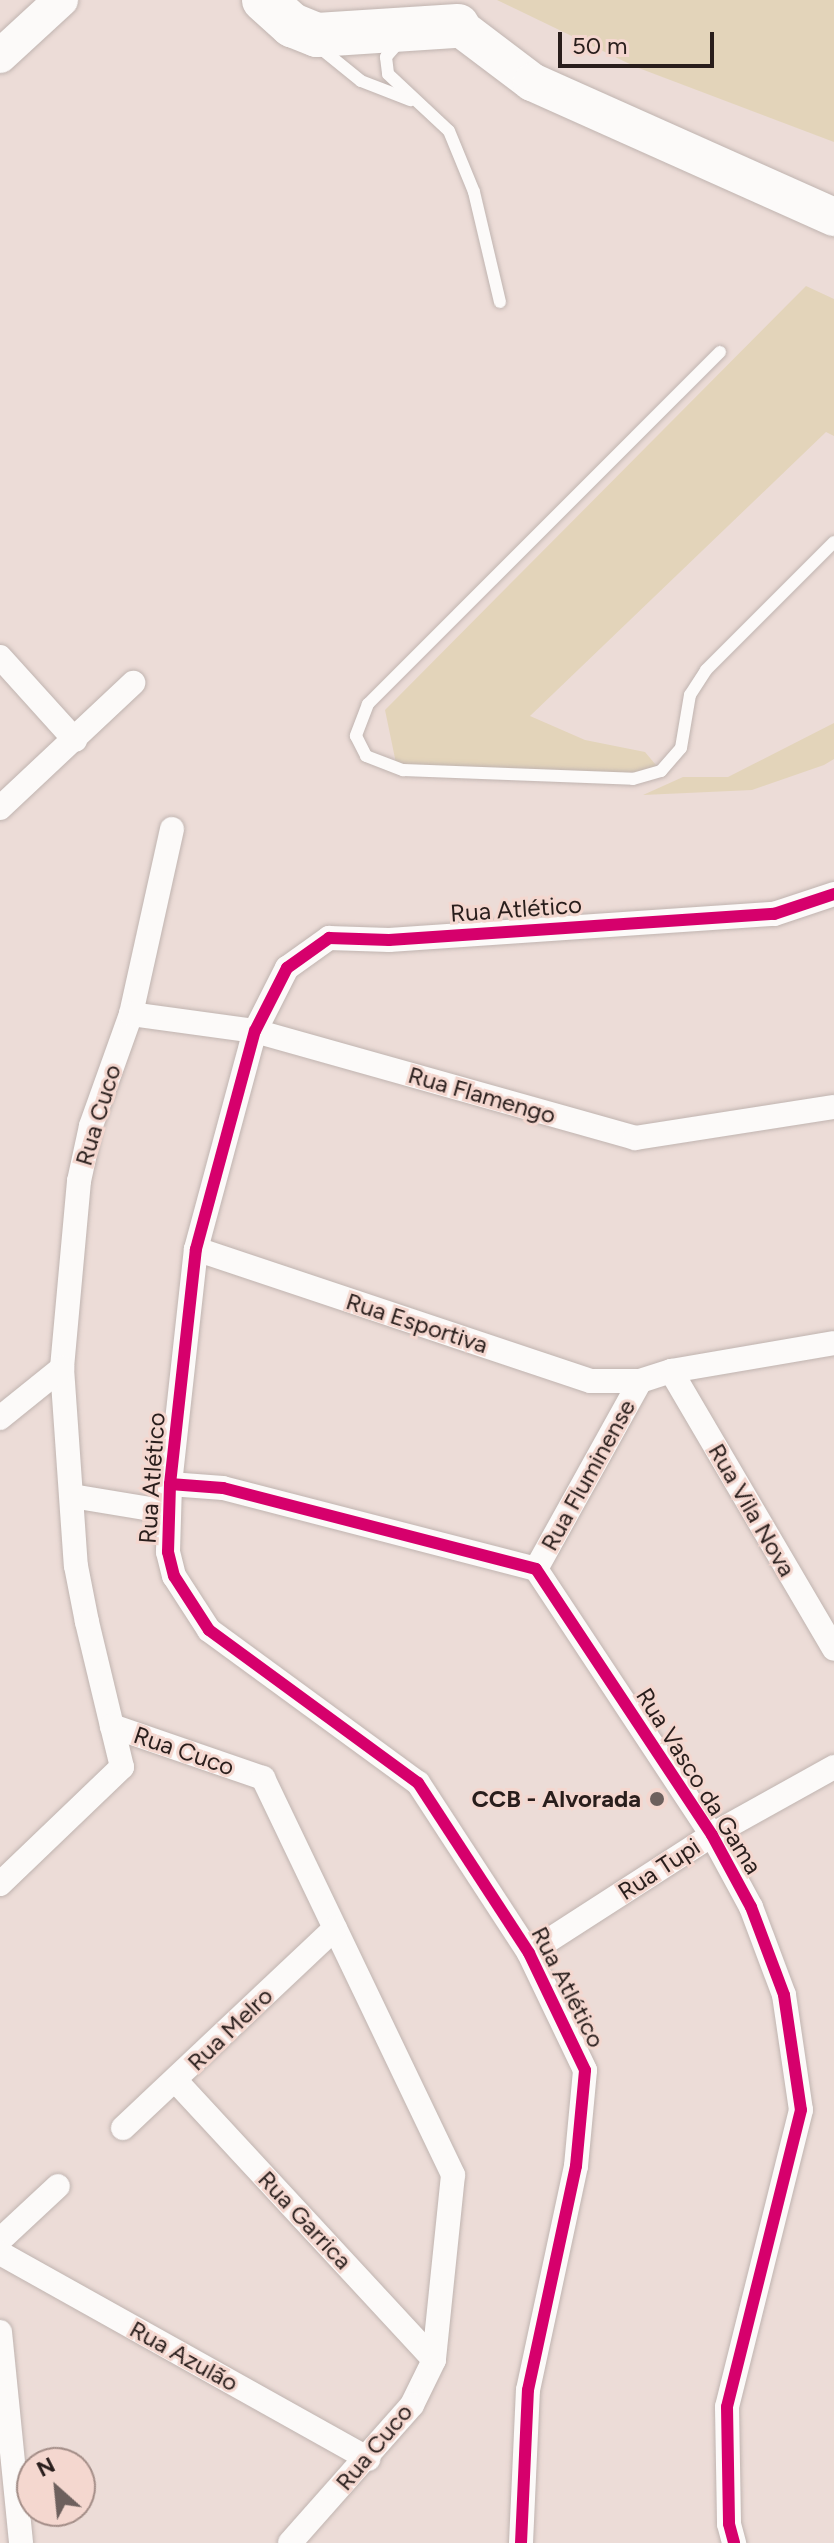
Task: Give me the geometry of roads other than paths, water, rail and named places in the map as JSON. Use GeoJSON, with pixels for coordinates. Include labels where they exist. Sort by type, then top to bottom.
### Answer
{"type":"FeatureCollection","features":[{"type":"Feature","properties":{"kind":"highway"},"geometry":{"type":"LineString","coordinates":[[278,13],[317,35],[345,37],[432,17]]}},
{"type":"Feature","properties":{"kind":"main road"},"geometry":{"type":"LineString","coordinates":[[432,17],[532,82],[834,217]]}},
{"type":"Feature","properties":{"kind":"street"},"geometry":{"type":"LineString","coordinates":[[0,56],[61,0]]}},
{"type":"Feature","properties":{"kind":"street"},"geometry":{"type":"LineString","coordinates":[[0,657],[75,740]]}},
{"type":"Feature","properties":{"kind":"street"},"geometry":{"type":"LineString","coordinates":[[0,808],[133,683]]}},
{"type":"Feature","properties":{"kind":"street","name":"Rua Cuco"},"geometry":{"type":"LineString","coordinates":[[172,829],[131,1014],[91,1126],[79,1181],[62,1368],[76,1566],[112,1726],[263,1778],[453,2175],[434,2360],[412,2405],[368,2459],[290,2543]]}},
{"type":"Feature","properties":{"kind":"street","name":"Rua Atlético"},"geometry":{"type":"LineString","coordinates":[[521,2543],[528,2390],[576,2166],[585,2070],[529,1953],[418,1783],[209,1630],[174,1576],[168,1552],[170,1484],[196,1249],[255,1031],[287,968],[329,938],[389,940],[774,914],[834,894]]}},
{"type":"Feature","properties":{"kind":"street","name":"Rua Flamengo"},"geometry":{"type":"LineString","coordinates":[[131,1014],[255,1031],[635,1138],[834,1107]]}},
{"type":"Feature","properties":{"kind":"street","name":"Rua Esportiva"},"geometry":{"type":"LineString","coordinates":[[196,1249],[591,1381],[640,1381],[671,1371],[834,1343]]}},
{"type":"Feature","properties":{"kind":"street"},"geometry":{"type":"LineString","coordinates":[[0,1418],[62,1368]]}},
{"type":"Feature","properties":{"kind":"street","name":"Rua Vila Nova"},"geometry":{"type":"LineString","coordinates":[[671,1371],[834,1649]]}},
{"type":"Feature","properties":{"kind":"street","name":"Rua Fluminense"},"geometry":{"type":"LineString","coordinates":[[536,1569],[640,1381]]}},
{"type":"Feature","properties":{"kind":"street"},"geometry":{"type":"LineString","coordinates":[[170,1484],[223,1488],[536,1569]]}},
{"type":"Feature","properties":{"kind":"street"},"geometry":{"type":"LineString","coordinates":[[72,1496],[169,1512]]}},
{"type":"Feature","properties":{"kind":"street","name":"Rua Vasco da Gama"},"geometry":{"type":"LineString","coordinates":[[536,1569],[712,1835],[751,1907],[784,1995],[801,2110],[727,2407],[729,2524],[734,2543]]}},
{"type":"Feature","properties":{"kind":"street"},"geometry":{"type":"LineString","coordinates":[[0,1884],[122,1767],[112,1726]]}},
{"type":"Feature","properties":{"kind":"street","name":"Rua Tupi"},"geometry":{"type":"LineString","coordinates":[[529,1953],[712,1835],[834,1767]]}},
{"type":"Feature","properties":{"kind":"street","name":"Rua Melro"},"geometry":{"type":"LineString","coordinates":[[123,2128],[335,1928]]}},
{"type":"Feature","properties":{"kind":"street","name":"Rua Garrica"},"geometry":{"type":"LineString","coordinates":[[175,2080],[434,2360]]}},
{"type":"Feature","properties":{"kind":"street"},"geometry":{"type":"LineString","coordinates":[[0,2240],[58,2186]]}},
{"type":"Feature","properties":{"kind":"street","name":"Rua Azulão"},"geometry":{"type":"LineString","coordinates":[[0,2253],[368,2459]]}},
{"type":"Feature","properties":{"kind":"street"},"geometry":{"type":"LineString","coordinates":[[0,2332],[21,2543]]}},
{"type":"Feature","properties":{"kind":"lane"},"geometry":{"type":"LineString","coordinates":[[278,13],[361,81],[415,102]]}},
{"type":"Feature","properties":{"kind":"lane"},"geometry":{"type":"LineString","coordinates":[[432,17],[386,57],[388,74],[449,131],[474,192],[500,302]]}},
{"type":"Feature","properties":{"kind":"lane"},"geometry":{"type":"LineString","coordinates":[[720,352],[368,704],[356,736],[366,756],[403,770],[633,779],[661,771],[681,748],[690,695],[706,670],[834,542]]}},
{"type":"Feature","properties":{"kind":"place","name":"CCB - Alvorada"},"geometry":{"type":"Point","coordinates":[657,1799]}}]}
